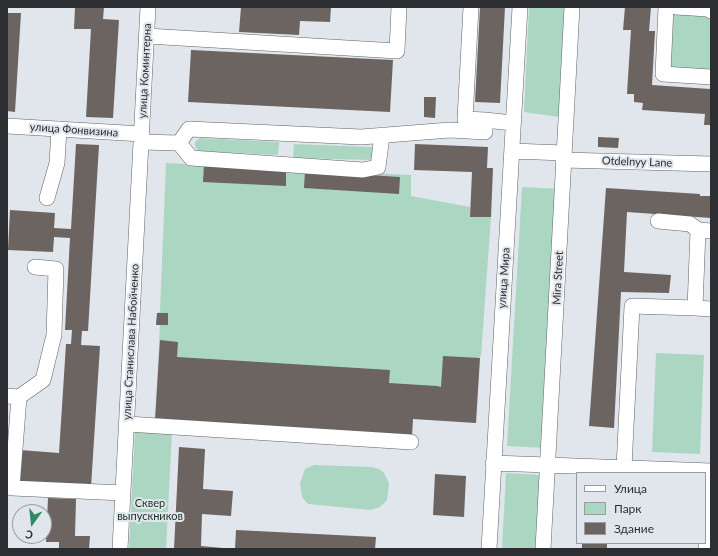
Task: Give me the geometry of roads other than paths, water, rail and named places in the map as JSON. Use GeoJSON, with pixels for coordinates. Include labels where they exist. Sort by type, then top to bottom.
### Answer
{"type":"FeatureCollection","features":[{"type":"Feature","properties":{"kind":"street","name":"улица Коминтерна"},"geometry":{"type":"LineString","coordinates":[[142,138],[148,7]]}},
{"type":"Feature","properties":{"kind":"street"},"geometry":{"type":"LineString","coordinates":[[147,36],[170,36],[397,51],[399,7]]}},
{"type":"Feature","properties":{"kind":"street"},"geometry":{"type":"LineString","coordinates":[[471,7],[465,119],[513,123]]}},
{"type":"Feature","properties":{"kind":"street","name":"улица Мира"},"geometry":{"type":"LineString","coordinates":[[489,549],[520,7]]}},
{"type":"Feature","properties":{"kind":"street","name":"Mira Street"},"geometry":{"type":"LineString","coordinates":[[544,549],[572,7]]}},
{"type":"Feature","properties":{"kind":"street"},"geometry":{"type":"LineString","coordinates":[[666,7],[662,74],[711,77]]}},
{"type":"Feature","properties":{"kind":"street"},"geometry":{"type":"LineString","coordinates":[[676,7],[709,9]]}},
{"type":"Feature","properties":{"kind":"street"},"geometry":{"type":"LineString","coordinates":[[382,135],[378,167],[363,170],[231,162],[191,158],[179,143],[190,129],[361,137],[382,135],[450,130],[485,132],[485,120]]}},
{"type":"Feature","properties":{"kind":"street","name":"улица Фонвизина"},"geometry":{"type":"LineString","coordinates":[[7,126],[142,138],[179,143]]}},
{"type":"Feature","properties":{"kind":"street"},"geometry":{"type":"LineString","coordinates":[[47,198],[57,163],[59,130]]}},
{"type":"Feature","properties":{"kind":"street","name":"улица Станислава Набойченко"},"geometry":{"type":"LineString","coordinates":[[120,549],[142,138]]}},
{"type":"Feature","properties":{"kind":"street","name":"Otdelnyy Lane"},"geometry":{"type":"LineString","coordinates":[[512,151],[564,157],[711,164]]}},
{"type":"Feature","properties":{"kind":"street"},"geometry":{"type":"LineString","coordinates":[[658,222],[690,224],[704,231],[695,308]]}},
{"type":"Feature","properties":{"kind":"street"},"geometry":{"type":"LineString","coordinates":[[35,267],[56,269],[54,335],[42,380],[13,396],[12,488],[123,493]]}},
{"type":"Feature","properties":{"kind":"street"},"geometry":{"type":"LineString","coordinates":[[624,468],[632,306],[711,309]]}},
{"type":"Feature","properties":{"kind":"street"},"geometry":{"type":"LineString","coordinates":[[127,424],[411,442]]}},
{"type":"Feature","properties":{"kind":"street"},"geometry":{"type":"LineString","coordinates":[[493,463],[710,471],[706,546],[711,546]]}},
{"type":"Feature","properties":{"kind":"park label","name":"Сквер выпускников"},"geometry":{"type":"Point","coordinates":[150,509]}}]}
